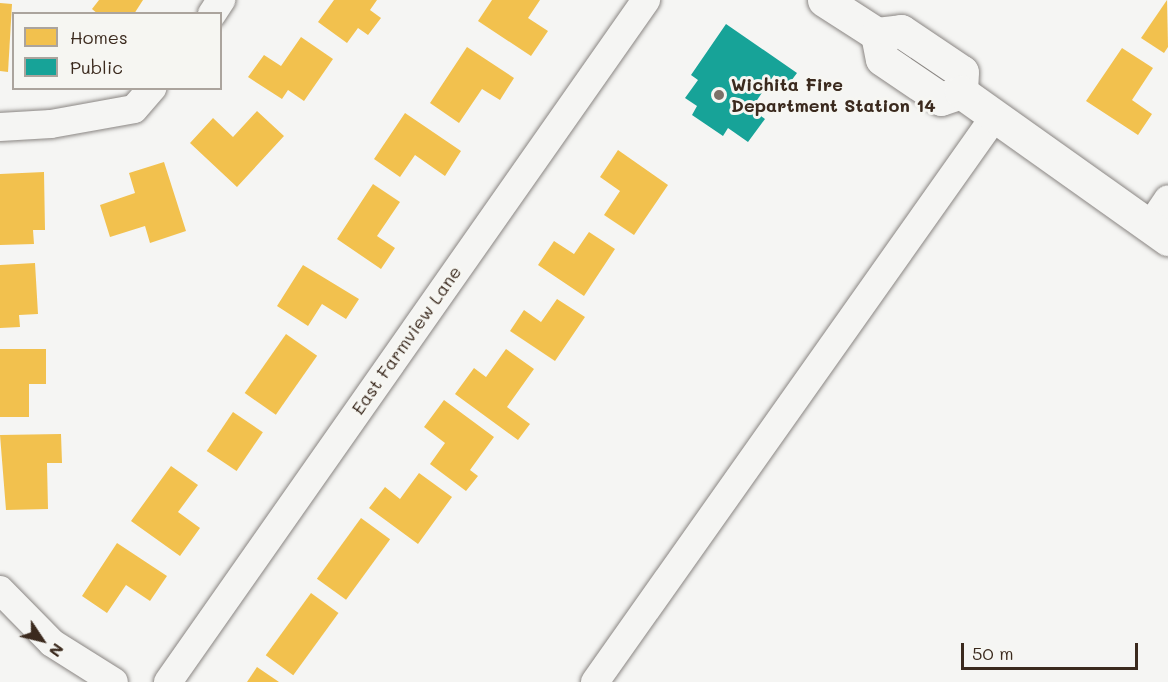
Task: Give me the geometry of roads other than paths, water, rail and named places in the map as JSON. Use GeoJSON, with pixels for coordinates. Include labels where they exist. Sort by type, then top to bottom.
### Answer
{"type":"FeatureCollection","features":[{"type":"Feature","properties":{"kind":"main road"},"geometry":{"type":"LineString","coordinates":[[825,0],[877,34],[901,31],[962,72],[961,92],[1159,232]]}},
{"type":"Feature","properties":{"kind":"street","name":"East Farmview Lane"},"geometry":{"type":"LineString","coordinates":[[168,682],[646,0]]}},
{"type":"Feature","properties":{"kind":"street"},"geometry":{"type":"LineString","coordinates":[[0,127],[51,124],[134,109],[150,90]]}},
{"type":"Feature","properties":{"kind":"street"},"geometry":{"type":"LineString","coordinates":[[596,682],[996,116]]}},
{"type":"Feature","properties":{"kind":"street"},"geometry":{"type":"LineString","coordinates":[[1159,232],[1168,199]]}},
{"type":"Feature","properties":{"kind":"street"},"geometry":{"type":"LineString","coordinates":[[0,590],[52,643],[114,682]]}},
{"type":"Feature","properties":{"kind":"place","name":"Wichita Fire Department Station 14"},"geometry":{"type":"Point","coordinates":[719,95]}}]}
